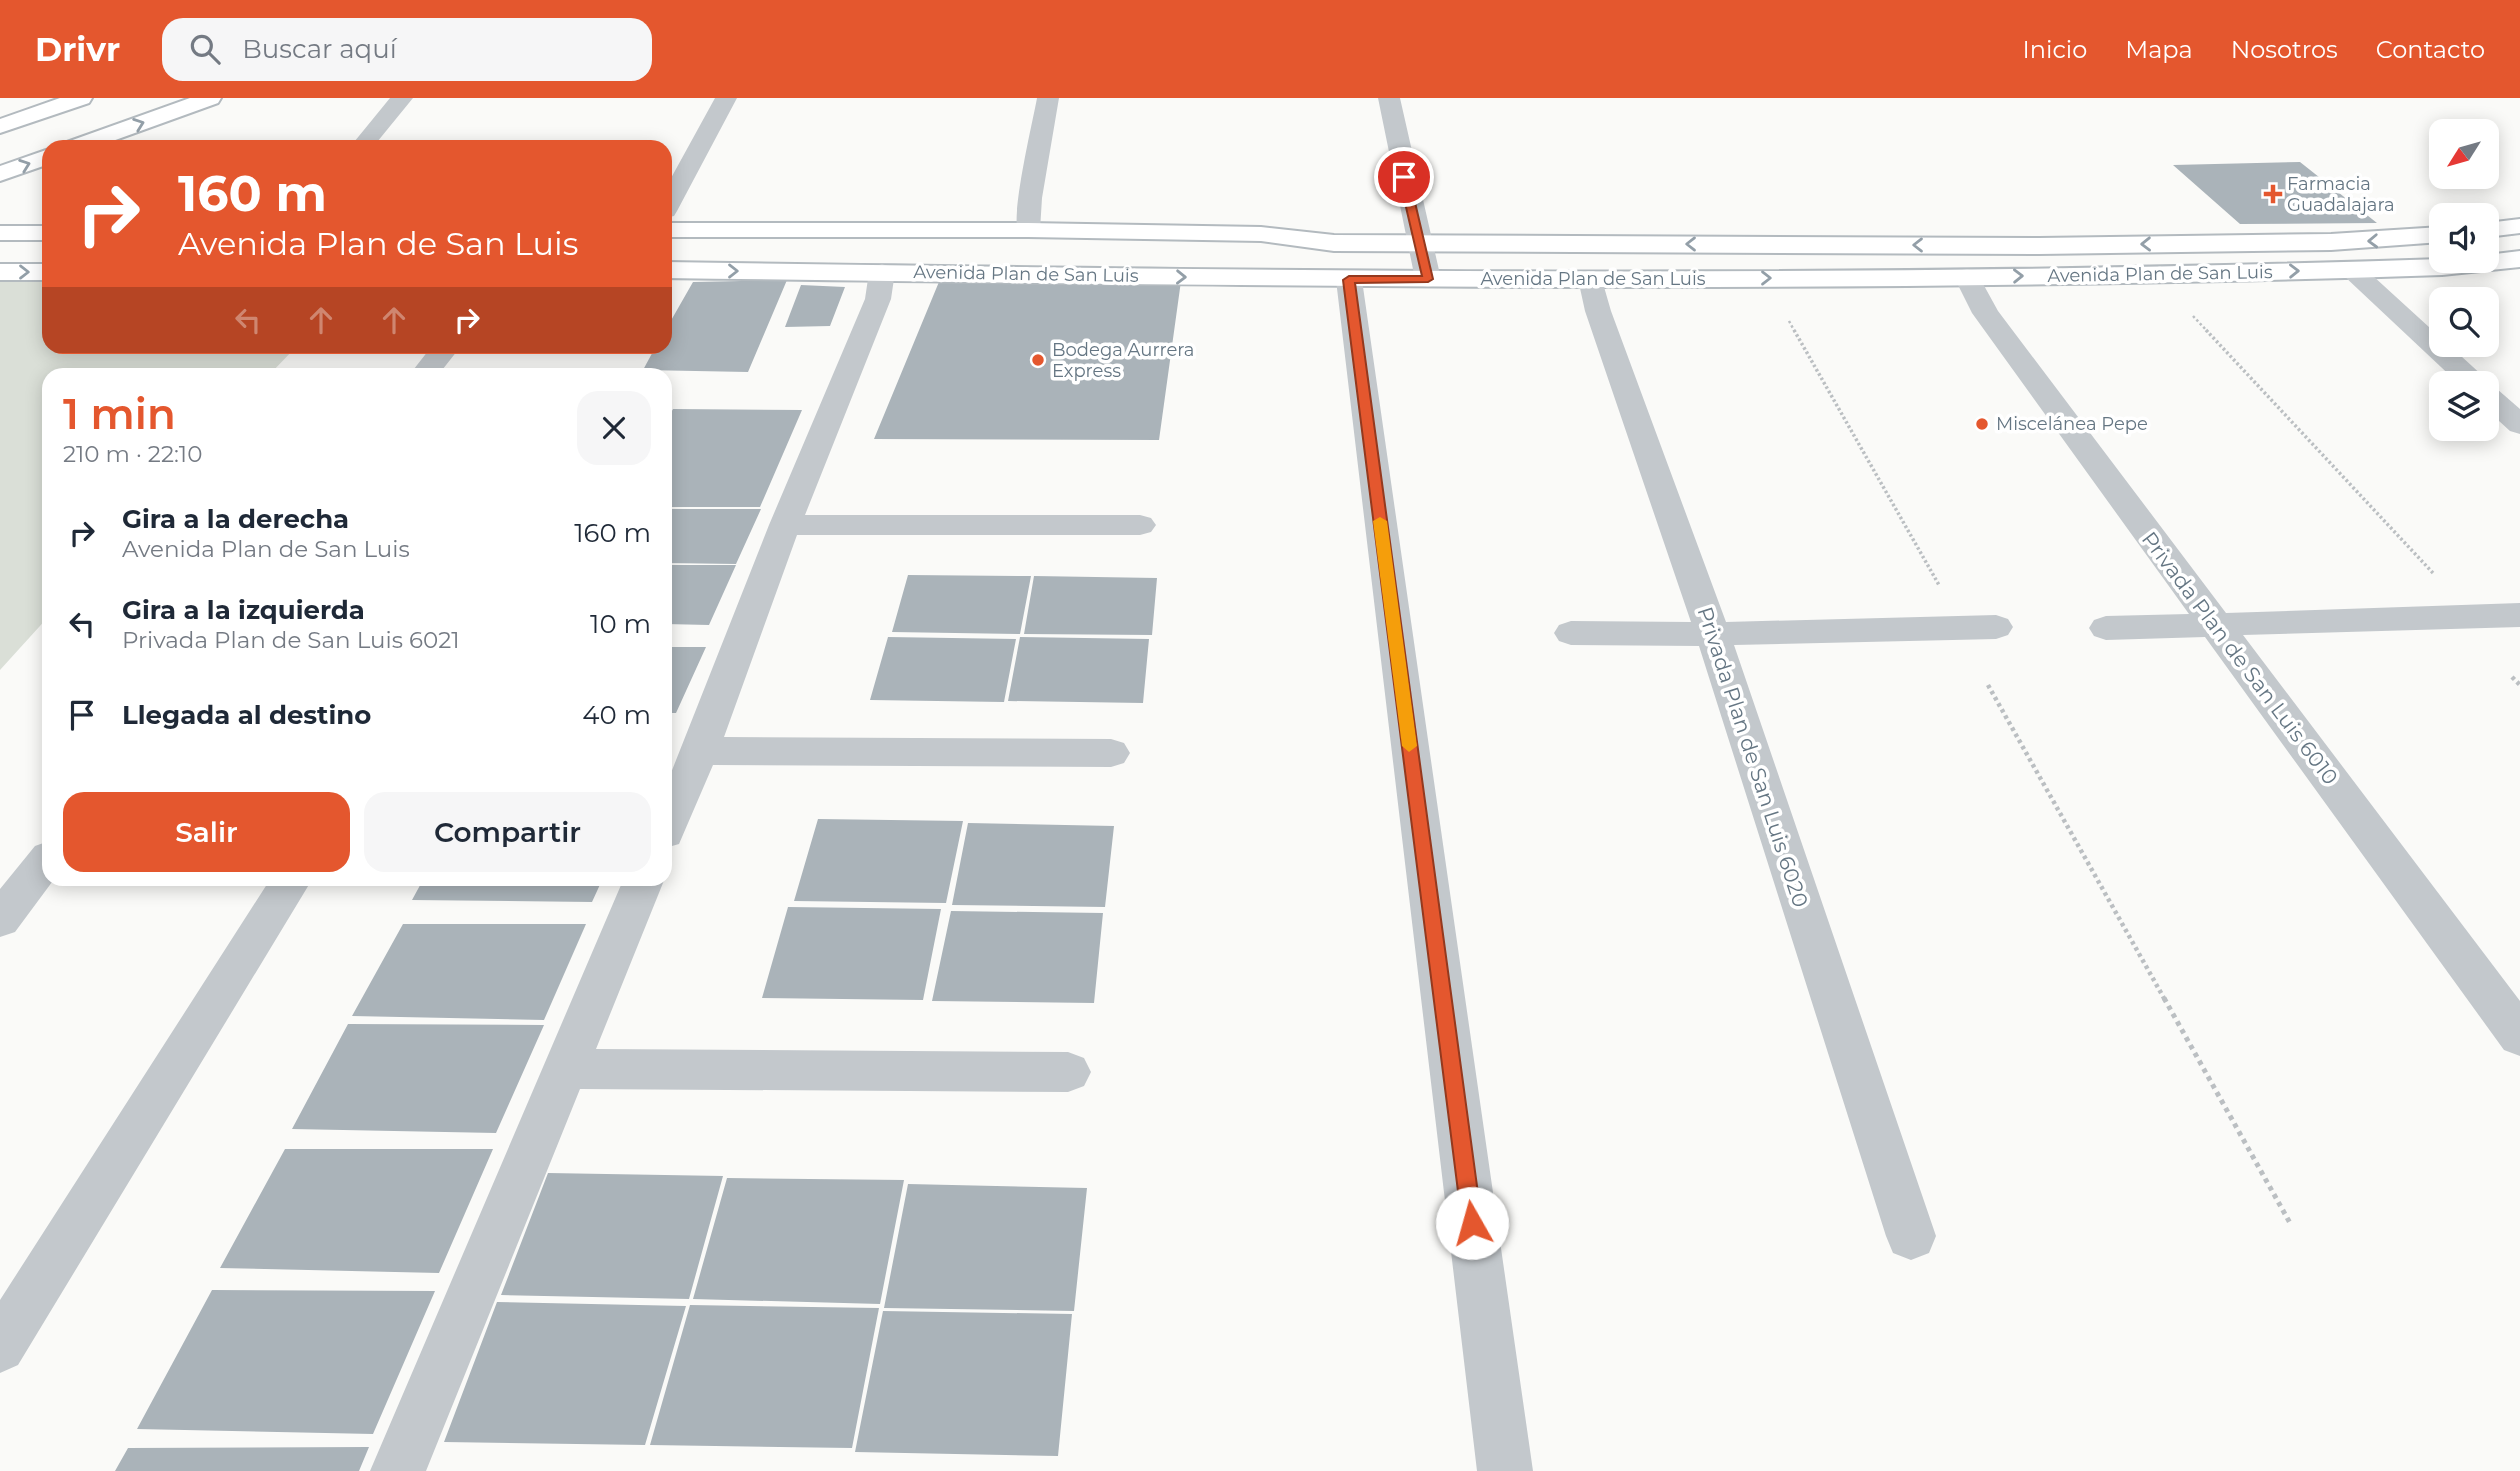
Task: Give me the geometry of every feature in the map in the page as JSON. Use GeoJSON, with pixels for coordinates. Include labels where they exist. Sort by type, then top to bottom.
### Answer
{"type":"FeatureCollection","features":[{"type":"Feature","properties":{"kind":"street"},"geometry":{"type":"LineString","coordinates":[[0,126],[81,98]]}},
{"type":"Feature","properties":{"kind":"street"},"geometry":{"type":"LineString","coordinates":[[94,140],[210,98]]}},
{"type":"Feature","properties":{"kind":"street"},"geometry":{"type":"LineString","coordinates":[[367,140],[402,98]]}},
{"type":"Feature","properties":{"kind":"street"},"geometry":{"type":"LineString","coordinates":[[672,198],[726,98]]}},
{"type":"Feature","properties":{"kind":"street"},"geometry":{"type":"LineString","coordinates":[[1028,230],[1030,198],[1048,98]]}},
{"type":"Feature","properties":{"kind":"street"},"geometry":{"type":"LineString","coordinates":[[1389,98],[1428,279]]}},
{"type":"Feature","properties":{"kind":"street"},"geometry":{"type":"LineString","coordinates":[[0,174],[42,159]]}},
{"type":"Feature","properties":{"kind":"street"},"geometry":{"type":"LineString","coordinates":[[2499,229],[2520,226]]}},
{"type":"Feature","properties":{"kind":"street","name":"Avenida Plan de San Luis"},"geometry":{"type":"LineString","coordinates":[[672,230],[1028,230],[1261,234],[1334,243],[2053,246],[2331,243],[2429,236]]}},
{"type":"Feature","properties":{"kind":"street"},"geometry":{"type":"LineString","coordinates":[[0,233],[42,233]]}},
{"type":"Feature","properties":{"kind":"street","name":"Avenida Plan de San Luis"},"geometry":{"type":"LineString","coordinates":[[672,270],[1349,280],[1967,277],[2352,271],[2442,267],[2520,259]]}},
{"type":"Feature","properties":{"kind":"street"},"geometry":{"type":"LineString","coordinates":[[2352,271],[2461,371]]}},
{"type":"Feature","properties":{"kind":"street"},"geometry":{"type":"LineString","coordinates":[[0,272],[42,272]]}},
{"type":"Feature","properties":{"kind":"street"},"geometry":{"type":"LineString","coordinates":[[672,817],[700,751],[785,525],[878,299],[882,272]]}},
{"type":"Feature","properties":{"kind":"street","name":"Privada Plan de San Luis 6010"},"geometry":{"type":"LineString","coordinates":[[1967,277],[1985,313],[2520,1035]]}},
{"type":"Feature","properties":{"kind":"street","name":"Privada Plan de San Luis 6020"},"geometry":{"type":"LineString","coordinates":[[1591,279],[1598,311],[1713,634],[1911,1236]]}},
{"type":"Feature","properties":{"kind":"street"},"geometry":{"type":"LineString","coordinates":[[1349,280],[1505,1471]]}},
{"type":"Feature","properties":{"kind":"street"},"geometry":{"type":"LineString","coordinates":[[429,368],[440,354]]}},
{"type":"Feature","properties":{"kind":"street"},"geometry":{"type":"LineString","coordinates":[[2499,406],[2520,425]]}},
{"type":"Feature","properties":{"kind":"street"},"geometry":{"type":"LineString","coordinates":[[785,525],[1140,525]]}},
{"type":"Feature","properties":{"kind":"street"},"geometry":{"type":"LineString","coordinates":[[2106,628],[2520,615]]}},
{"type":"Feature","properties":{"kind":"street"},"geometry":{"type":"LineString","coordinates":[[1571,633],[1713,634],[1996,627]]}},
{"type":"Feature","properties":{"kind":"street"},"geometry":{"type":"LineString","coordinates":[[700,751],[1111,753]]}},
{"type":"Feature","properties":{"kind":"street"},"geometry":{"type":"LineString","coordinates":[[0,920],[42,866]]}},
{"type":"Feature","properties":{"kind":"street"},"geometry":{"type":"LineString","coordinates":[[0,1348],[288,886]]}},
{"type":"Feature","properties":{"kind":"street"},"geometry":{"type":"LineString","coordinates":[[398,1471],[642,886]]}},
{"type":"Feature","properties":{"kind":"street"},"geometry":{"type":"LineString","coordinates":[[564,1069],[1068,1072]]}},
{"type":"Feature","properties":{"kind":"path"},"geometry":{"type":"LineString","coordinates":[[2190,313],[2436,577]]}},
{"type":"Feature","properties":{"kind":"path"},"geometry":{"type":"LineString","coordinates":[[1789,321],[1940,587]]}},
{"type":"Feature","properties":{"kind":"path"},"geometry":{"type":"LineString","coordinates":[[2512,677],[2520,685]]}},
{"type":"Feature","properties":{"kind":"path"},"geometry":{"type":"LineString","coordinates":[[1988,685],[2290,1223]]}},
{"type":"Feature","properties":{"kind":"shaded area"},"geometry":{"type":"Polygon","coordinates":[[[0,274],[42,275],[42,354],[289,354],[276,368],[42,368],[42,624],[0,670],[0,274]]]}},
{"type":"Feature","properties":{"kind":"building","name":"Farmacia Guadalajara"},"geometry":{"type":"Polygon","coordinates":[[[2300,162],[2377,223],[2240,224],[2173,165],[2300,162]]]}},
{"type":"Feature","properties":{"kind":"building","name":"Bodega Aurrera Express"},"geometry":{"type":"Polygon","coordinates":[[[941,277],[1181,281],[1159,440],[874,439],[941,277]]]}},
{"type":"Feature","properties":{"kind":"building"},"geometry":{"type":"Polygon","coordinates":[[[787,280],[748,372],[644,368],[652,354],[672,354],[672,319],[693,282],[787,280]]]}},
{"type":"Feature","properties":{"kind":"building"},"geometry":{"type":"Polygon","coordinates":[[[801,285],[845,287],[830,326],[785,327],[801,285]]]}},
{"type":"Feature","properties":{"kind":"building"},"geometry":{"type":"Polygon","coordinates":[[[802,410],[760,507],[672,507],[672,411],[802,410]]]}},
{"type":"Feature","properties":{"kind":"building"},"geometry":{"type":"Polygon","coordinates":[[[672,509],[761,509],[736,564],[672,563],[672,509]]]}},
{"type":"Feature","properties":{"kind":"building"},"geometry":{"type":"Polygon","coordinates":[[[672,565],[736,565],[709,625],[672,624],[672,565]]]}},
{"type":"Feature","properties":{"kind":"building"},"geometry":{"type":"Polygon","coordinates":[[[908,575],[1031,576],[1020,634],[892,632],[908,575]]]}},
{"type":"Feature","properties":{"kind":"building"},"geometry":{"type":"Polygon","coordinates":[[[1034,576],[1157,578],[1152,635],[1024,634],[1034,576]]]}},
{"type":"Feature","properties":{"kind":"building"},"geometry":{"type":"Polygon","coordinates":[[[888,637],[1016,639],[1004,702],[870,700],[888,637]]]}},
{"type":"Feature","properties":{"kind":"building"},"geometry":{"type":"Polygon","coordinates":[[[1020,637],[1149,639],[1143,703],[1008,701],[1020,637]]]}},
{"type":"Feature","properties":{"kind":"building"},"geometry":{"type":"Polygon","coordinates":[[[672,647],[706,647],[676,713],[672,713],[672,647]]]}},
{"type":"Feature","properties":{"kind":"building"},"geometry":{"type":"Polygon","coordinates":[[[818,819],[963,821],[946,903],[794,901],[818,819]]]}},
{"type":"Feature","properties":{"kind":"building"},"geometry":{"type":"Polygon","coordinates":[[[968,823],[1114,826],[1105,907],[952,905],[968,823]]]}},
{"type":"Feature","properties":{"kind":"building"},"geometry":{"type":"Polygon","coordinates":[[[420,886],[599,886],[592,902],[412,900],[420,886]]]}},
{"type":"Feature","properties":{"kind":"building"},"geometry":{"type":"Polygon","coordinates":[[[788,907],[941,909],[923,1000],[762,998],[788,907]]]}},
{"type":"Feature","properties":{"kind":"building"},"geometry":{"type":"Polygon","coordinates":[[[951,911],[1103,913],[1094,1003],[932,1001],[951,911]]]}},
{"type":"Feature","properties":{"kind":"building"},"geometry":{"type":"Polygon","coordinates":[[[403,924],[586,924],[544,1020],[352,1016],[403,924]]]}},
{"type":"Feature","properties":{"kind":"building"},"geometry":{"type":"Polygon","coordinates":[[[348,1024],[544,1025],[496,1133],[292,1129],[348,1024]]]}},
{"type":"Feature","properties":{"kind":"building"},"geometry":{"type":"Polygon","coordinates":[[[285,1149],[493,1149],[439,1273],[220,1268],[285,1149]]]}},
{"type":"Feature","properties":{"kind":"building"},"geometry":{"type":"Polygon","coordinates":[[[548,1173],[723,1176],[689,1299],[501,1295],[548,1173]]]}},
{"type":"Feature","properties":{"kind":"building"},"geometry":{"type":"Polygon","coordinates":[[[727,1178],[904,1180],[880,1304],[693,1299],[727,1178]]]}},
{"type":"Feature","properties":{"kind":"building"},"geometry":{"type":"Polygon","coordinates":[[[908,1184],[1087,1188],[1074,1311],[884,1308],[908,1184]]]}},
{"type":"Feature","properties":{"kind":"building"},"geometry":{"type":"Polygon","coordinates":[[[212,1290],[435,1291],[373,1434],[137,1429],[212,1290]]]}},
{"type":"Feature","properties":{"kind":"building"},"geometry":{"type":"Polygon","coordinates":[[[497,1302],[686,1306],[645,1445],[444,1442],[497,1302]]]}},
{"type":"Feature","properties":{"kind":"building"},"geometry":{"type":"Polygon","coordinates":[[[690,1305],[879,1308],[852,1448],[650,1445],[690,1305]]]}},
{"type":"Feature","properties":{"kind":"building"},"geometry":{"type":"Polygon","coordinates":[[[883,1311],[1072,1314],[1058,1456],[855,1452],[883,1311]]]}},
{"type":"Feature","properties":{"kind":"building"},"geometry":{"type":"Polygon","coordinates":[[[369,1447],[359,1471],[115,1471],[128,1448],[369,1447]]]}},
{"type":"Feature","properties":{"kind":"slow traffic"},"geometry":{"type":"LineString","coordinates":[[1380,521],[1409,746]]}},
{"type":"Feature","properties":{"kind":"place","name":"Farmacia Guadalajara"},"geometry":{"type":"Point","coordinates":[2273,194]}},
{"type":"Feature","properties":{"kind":"place","name":"Bodega Aurrera Express"},"geometry":{"type":"Point","coordinates":[1038,360]}},
{"type":"Feature","properties":{"kind":"place","name":"Miscelánea Pepe"},"geometry":{"type":"Point","coordinates":[1982,424]}},
{"type":"Feature","properties":{"kind":"route"},"geometry":{"type":"LineString","coordinates":[[1404,177],[1428,279],[1349,280],[1472,1223]]}}]}
